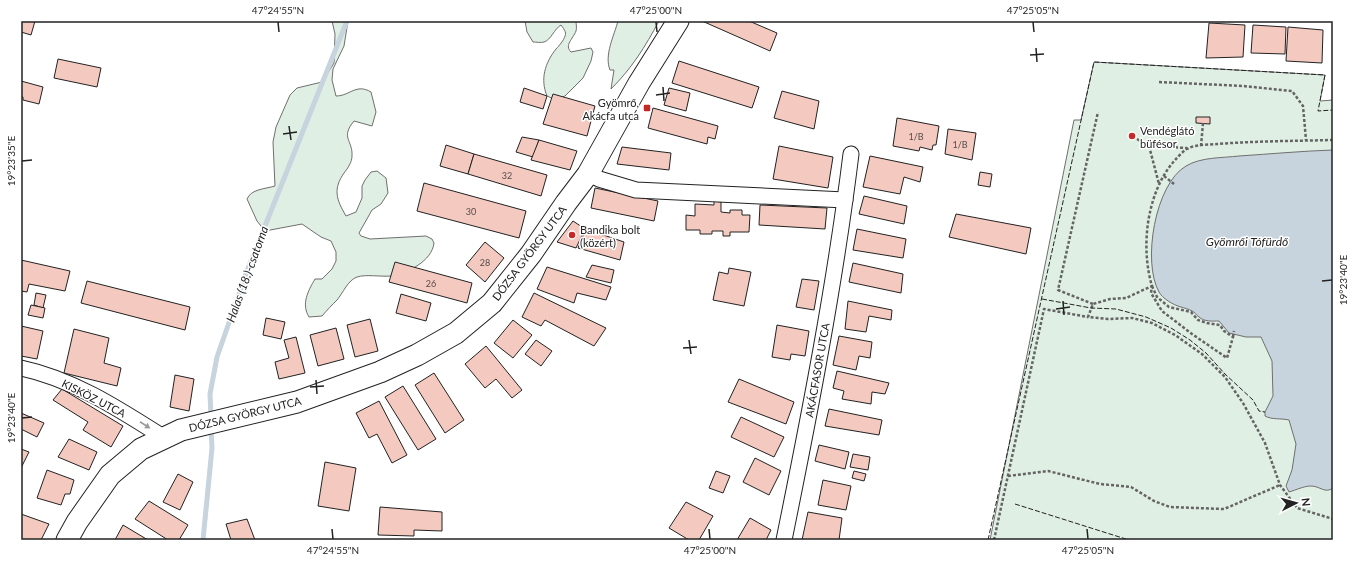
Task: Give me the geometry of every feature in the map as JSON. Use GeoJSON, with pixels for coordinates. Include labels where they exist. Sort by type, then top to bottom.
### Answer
{"type":"FeatureCollection","features":[{"type":"Feature","properties":{"kind":"main road","name":"DÓZSA GYÖRGY UTCA"},"geometry":{"type":"LineString","coordinates":[[67,540],[77,522],[110,475],[140,449],[172,434],[219,420],[297,402],[386,369],[416,355],[456,333],[492,303],[531,254],[588,174],[639,83],[678,21]]}},
{"type":"Feature","properties":{"kind":"street","name":"AKÁCFASOR UTCA"},"geometry":{"type":"LineString","coordinates":[[784,540],[810,413],[846,200],[851,154]]}},
{"type":"Feature","properties":{"kind":"street"},"geometry":{"type":"LineString","coordinates":[[588,174],[599,179],[636,190],[846,200]]}},
{"type":"Feature","properties":{"kind":"street","name":"KISKÖZ UTCA"},"geometry":{"type":"LineString","coordinates":[[21,368],[72,384],[136,420],[172,434]]}},
{"type":"Feature","properties":{"kind":"path"},"geometry":{"type":"LineString","coordinates":[[1159,82],[1243,86],[1292,91],[1303,106],[1306,140]]}},
{"type":"Feature","properties":{"kind":"path"},"geometry":{"type":"LineString","coordinates":[[1098,112],[1058,290],[1093,304],[1126,298],[1152,286]]}},
{"type":"Feature","properties":{"kind":"path"},"geometry":{"type":"LineString","coordinates":[[1201,146],[1203,124]]}},
{"type":"Feature","properties":{"kind":"path"},"geometry":{"type":"LineString","coordinates":[[1137,139],[1149,146],[1187,148],[1239,143],[1333,140]]}},
{"type":"Feature","properties":{"kind":"path"},"geometry":{"type":"LineString","coordinates":[[1149,146],[1159,184]]}},
{"type":"Feature","properties":{"kind":"path"},"geometry":{"type":"LineString","coordinates":[[1187,148],[1172,163],[1159,184],[1150,214],[1146,250],[1149,277],[1157,296],[1169,307],[1191,312],[1198,320],[1220,325],[1224,331],[1233,337]]}},
{"type":"Feature","properties":{"kind":"path"},"geometry":{"type":"LineString","coordinates":[[1164,176],[1174,184]]}},
{"type":"Feature","properties":{"kind":"path"},"geometry":{"type":"LineString","coordinates":[[1152,286],[1151,293],[1162,311],[1227,358],[1234,331]]}},
{"type":"Feature","properties":{"kind":"path"},"geometry":{"type":"LineString","coordinates":[[1088,317],[1093,304]]}},
{"type":"Feature","properties":{"kind":"path"},"geometry":{"type":"LineString","coordinates":[[994,540],[1044,309],[1088,317],[1108,319],[1132,318],[1152,323],[1175,335],[1202,354],[1225,377],[1243,403],[1265,443],[1280,485],[1297,508],[1333,519]]}},
{"type":"Feature","properties":{"kind":"path"},"geometry":{"type":"LineString","coordinates":[[1008,476],[1048,471],[1100,484],[1131,486],[1154,501],[1170,507],[1193,508],[1224,509],[1280,485]]}},
{"type":"Feature","properties":{"kind":"green space"},"geometry":{"type":"Polygon","coordinates":[[[332,21],[348,21],[344,46],[333,69],[332,80],[336,96],[357,89],[371,92],[376,112],[372,126],[354,121],[348,131],[347,135],[351,146],[352,158],[350,165],[338,184],[337,194],[340,204],[346,216],[356,212],[362,198],[362,186],[365,180],[371,172],[377,171],[386,178],[388,193],[381,204],[372,210],[359,233],[361,236],[370,239],[426,236],[432,239],[434,243],[429,255],[424,261],[412,269],[391,276],[357,277],[348,284],[337,300],[322,316],[309,317],[306,307],[306,298],[310,288],[315,279],[322,279],[332,269],[336,261],[336,252],[331,241],[321,237],[302,224],[265,231],[257,221],[247,199],[255,191],[275,186],[273,142],[276,127],[290,95],[297,88],[322,82],[334,63],[335,34],[332,21]]]}},
{"type":"Feature","properties":{"kind":"green space"},"geometry":{"type":"Polygon","coordinates":[[[525,21],[576,21],[575,34],[569,44],[569,49],[571,52],[591,48],[593,52],[591,61],[583,78],[565,96],[556,100],[547,96],[544,77],[546,66],[552,54],[564,39],[566,33],[561,25],[546,41],[533,42],[527,32],[525,21]]]}},
{"type":"Feature","properties":{"kind":"green space"},"geometry":{"type":"Polygon","coordinates":[[[618,21],[659,21],[638,57],[611,89],[614,70],[610,70],[608,58],[610,46],[618,21]]]}},
{"type":"Feature","properties":{"kind":"green space"},"geometry":{"type":"Polygon","coordinates":[[[1094,62],[1325,75],[1320,101],[1333,100],[1333,540],[990,540],[1074,120],[1081,120],[1094,62]]]}},
{"type":"Feature","properties":{"kind":"water","name":"Gyömrői Tófürdő"},"geometry":{"type":"Polygon","coordinates":[[[1333,150],[1333,488],[1330,490],[1325,490],[1314,486],[1308,486],[1289,492],[1286,486],[1292,470],[1296,444],[1289,420],[1265,416],[1265,412],[1273,396],[1272,361],[1261,337],[1246,337],[1229,333],[1219,321],[1204,320],[1193,311],[1175,305],[1160,294],[1154,279],[1152,262],[1154,224],[1166,189],[1175,175],[1192,163],[1212,158],[1333,150]]]}},
{"type":"Feature","properties":{"kind":"building"},"geometry":{"type":"Polygon","coordinates":[[[21,21],[35,21],[31,35],[21,32],[21,21]]]}},
{"type":"Feature","properties":{"kind":"building"},"geometry":{"type":"Polygon","coordinates":[[[702,21],[749,21],[777,33],[770,51],[702,21]]]}},
{"type":"Feature","properties":{"kind":"building"},"geometry":{"type":"Polygon","coordinates":[[[1209,23],[1245,25],[1243,57],[1206,58],[1209,23]]]}},
{"type":"Feature","properties":{"kind":"building"},"geometry":{"type":"Polygon","coordinates":[[[1253,25],[1286,27],[1285,54],[1251,53],[1253,25]]]}},
{"type":"Feature","properties":{"kind":"building"},"geometry":{"type":"Polygon","coordinates":[[[1288,27],[1323,30],[1322,63],[1286,61],[1288,27]]]}},
{"type":"Feature","properties":{"kind":"building"},"geometry":{"type":"Polygon","coordinates":[[[58,59],[101,68],[97,87],[54,78],[58,59]]]}},
{"type":"Feature","properties":{"kind":"building"},"geometry":{"type":"Polygon","coordinates":[[[679,61],[759,87],[752,108],[672,83],[679,61]]]}},
{"type":"Feature","properties":{"kind":"building"},"geometry":{"type":"Polygon","coordinates":[[[21,81],[43,87],[39,104],[23,100],[23,97],[21,97],[21,81]]]}},
{"type":"Feature","properties":{"kind":"building"},"geometry":{"type":"Polygon","coordinates":[[[524,88],[547,96],[543,109],[520,102],[524,88]]]}},
{"type":"Feature","properties":{"kind":"building"},"geometry":{"type":"Polygon","coordinates":[[[669,88],[690,93],[686,111],[664,105],[669,88]]]}},
{"type":"Feature","properties":{"kind":"building"},"geometry":{"type":"Polygon","coordinates":[[[782,91],[819,101],[814,129],[774,118],[782,91]]]}},
{"type":"Feature","properties":{"kind":"building"},"geometry":{"type":"Polygon","coordinates":[[[553,94],[595,106],[587,136],[543,124],[553,94]]]}},
{"type":"Feature","properties":{"kind":"building"},"geometry":{"type":"Polygon","coordinates":[[[653,108],[718,126],[715,139],[708,137],[707,144],[648,128],[653,108]]]}},
{"type":"Feature","properties":{"kind":"building"},"geometry":{"type":"Polygon","coordinates":[[[1196,117],[1210,117],[1210,124],[1196,123],[1196,117]]]}},
{"type":"Feature","properties":{"kind":"building"},"geometry":{"type":"Polygon","coordinates":[[[897,118],[939,126],[936,145],[933,145],[932,150],[920,147],[919,151],[893,146],[897,118]]]}},
{"type":"Feature","properties":{"kind":"building"},"geometry":{"type":"Polygon","coordinates":[[[948,129],[976,133],[972,160],[945,154],[948,129]]]}},
{"type":"Feature","properties":{"kind":"building"},"geometry":{"type":"Polygon","coordinates":[[[522,137],[539,140],[533,157],[516,152],[522,137]]]}},
{"type":"Feature","properties":{"kind":"building"},"geometry":{"type":"Polygon","coordinates":[[[539,140],[577,151],[570,170],[531,160],[539,140]]]}},
{"type":"Feature","properties":{"kind":"building"},"geometry":{"type":"Polygon","coordinates":[[[446,145],[474,154],[468,174],[440,166],[446,145]]]}},
{"type":"Feature","properties":{"kind":"building"},"geometry":{"type":"Polygon","coordinates":[[[779,146],[833,157],[828,188],[773,179],[779,146]]]}},
{"type":"Feature","properties":{"kind":"building"},"geometry":{"type":"Polygon","coordinates":[[[622,147],[671,153],[669,170],[617,164],[622,147]]]}},
{"type":"Feature","properties":{"kind":"building"},"geometry":{"type":"Polygon","coordinates":[[[474,154],[547,175],[541,196],[468,174],[474,154]]]}},
{"type":"Feature","properties":{"kind":"building"},"geometry":{"type":"Polygon","coordinates":[[[870,156],[923,167],[920,182],[904,177],[900,194],[863,187],[870,156]]]}},
{"type":"Feature","properties":{"kind":"building"},"geometry":{"type":"Polygon","coordinates":[[[980,172],[992,174],[990,187],[978,185],[980,172]]]}},
{"type":"Feature","properties":{"kind":"building"},"geometry":{"type":"Polygon","coordinates":[[[424,183],[526,211],[519,238],[417,211],[424,183]]]}},
{"type":"Feature","properties":{"kind":"building"},"geometry":{"type":"Polygon","coordinates":[[[595,188],[658,201],[654,221],[591,208],[595,188]]]}},
{"type":"Feature","properties":{"kind":"building"},"geometry":{"type":"Polygon","coordinates":[[[864,196],[907,206],[904,224],[859,214],[864,196]]]}},
{"type":"Feature","properties":{"kind":"building"},"geometry":{"type":"Polygon","coordinates":[[[714,201],[721,202],[721,212],[730,213],[730,210],[742,210],[742,215],[750,215],[749,232],[730,232],[730,236],[723,236],[723,231],[712,231],[712,234],[700,234],[700,230],[686,230],[686,215],[695,216],[695,204],[714,205],[714,201]]]}},
{"type":"Feature","properties":{"kind":"building"},"geometry":{"type":"Polygon","coordinates":[[[760,205],[827,208],[825,229],[759,225],[760,205]]]}},
{"type":"Feature","properties":{"kind":"building"},"geometry":{"type":"Polygon","coordinates":[[[956,214],[1031,228],[1026,254],[949,237],[956,214]]]}},
{"type":"Feature","properties":{"kind":"building","name":"Bandika bolt (közért)"},"geometry":{"type":"Polygon","coordinates":[[[573,221],[585,229],[576,248],[557,242],[573,221]]]}},
{"type":"Feature","properties":{"kind":"building"},"geometry":{"type":"Polygon","coordinates":[[[586,229],[624,242],[620,260],[578,248],[586,229]]]}},
{"type":"Feature","properties":{"kind":"building"},"geometry":{"type":"Polygon","coordinates":[[[857,229],[906,239],[903,258],[853,250],[857,229]]]}},
{"type":"Feature","properties":{"kind":"building"},"geometry":{"type":"Polygon","coordinates":[[[485,242],[504,258],[485,282],[466,265],[485,242]]]}},
{"type":"Feature","properties":{"kind":"building"},"geometry":{"type":"Polygon","coordinates":[[[21,260],[70,271],[65,291],[29,284],[27,292],[21,291],[21,260]]]}},
{"type":"Feature","properties":{"kind":"building"},"geometry":{"type":"Polygon","coordinates":[[[395,262],[472,283],[467,303],[389,282],[395,262]]]}},
{"type":"Feature","properties":{"kind":"building"},"geometry":{"type":"Polygon","coordinates":[[[853,263],[903,274],[901,293],[849,282],[853,263]]]}},
{"type":"Feature","properties":{"kind":"building"},"geometry":{"type":"Polygon","coordinates":[[[592,265],[614,270],[611,283],[586,277],[592,265]]]}},
{"type":"Feature","properties":{"kind":"building"},"geometry":{"type":"Polygon","coordinates":[[[547,267],[611,287],[606,300],[577,293],[574,303],[537,289],[547,267]]]}},
{"type":"Feature","properties":{"kind":"building"},"geometry":{"type":"Polygon","coordinates":[[[729,268],[751,272],[744,306],[713,300],[719,272],[728,274],[729,268]]]}},
{"type":"Feature","properties":{"kind":"building"},"geometry":{"type":"Polygon","coordinates":[[[802,279],[819,281],[814,310],[796,307],[802,279]]]}},
{"type":"Feature","properties":{"kind":"building"},"geometry":{"type":"Polygon","coordinates":[[[87,281],[190,307],[185,330],[81,303],[87,281]]]}},
{"type":"Feature","properties":{"kind":"building"},"geometry":{"type":"Polygon","coordinates":[[[36,293],[46,295],[43,308],[34,305],[36,293]]]}},
{"type":"Feature","properties":{"kind":"building"},"geometry":{"type":"Polygon","coordinates":[[[534,293],[606,328],[594,346],[545,320],[541,326],[522,317],[534,293]]]}},
{"type":"Feature","properties":{"kind":"building"},"geometry":{"type":"Polygon","coordinates":[[[401,294],[431,303],[426,321],[396,313],[401,294]]]}},
{"type":"Feature","properties":{"kind":"building"},"geometry":{"type":"Polygon","coordinates":[[[848,301],[892,310],[891,320],[869,316],[866,332],[845,329],[848,301]]]}},
{"type":"Feature","properties":{"kind":"building"},"geometry":{"type":"Polygon","coordinates":[[[31,305],[45,308],[43,318],[28,315],[31,305]]]}},
{"type":"Feature","properties":{"kind":"building"},"geometry":{"type":"Polygon","coordinates":[[[266,318],[285,322],[281,339],[263,335],[266,318]]]}},
{"type":"Feature","properties":{"kind":"building"},"geometry":{"type":"Polygon","coordinates":[[[370,319],[378,351],[355,357],[347,325],[370,319]]]}},
{"type":"Feature","properties":{"kind":"building"},"geometry":{"type":"Polygon","coordinates":[[[513,320],[532,335],[513,358],[494,343],[513,320]]]}},
{"type":"Feature","properties":{"kind":"building"},"geometry":{"type":"Polygon","coordinates":[[[777,325],[809,331],[805,356],[791,354],[790,360],[772,357],[777,325]]]}},
{"type":"Feature","properties":{"kind":"building"},"geometry":{"type":"Polygon","coordinates":[[[21,326],[43,331],[37,359],[21,356],[21,326]]]}},
{"type":"Feature","properties":{"kind":"building"},"geometry":{"type":"Polygon","coordinates":[[[336,328],[344,359],[318,366],[310,335],[336,328]]]}},
{"type":"Feature","properties":{"kind":"building"},"geometry":{"type":"Polygon","coordinates":[[[74,329],[109,338],[104,363],[121,368],[117,386],[64,373],[74,329]]]}},
{"type":"Feature","properties":{"kind":"building"},"geometry":{"type":"Polygon","coordinates":[[[839,336],[872,342],[870,358],[859,356],[856,370],[833,365],[839,336]]]}},
{"type":"Feature","properties":{"kind":"building"},"geometry":{"type":"Polygon","coordinates":[[[296,337],[305,373],[279,379],[275,362],[289,358],[284,340],[296,337]]]}},
{"type":"Feature","properties":{"kind":"building"},"geometry":{"type":"Polygon","coordinates":[[[536,340],[552,351],[541,366],[525,354],[536,340]]]}},
{"type":"Feature","properties":{"kind":"building"},"geometry":{"type":"Polygon","coordinates":[[[486,346],[522,390],[512,398],[496,379],[485,388],[465,364],[486,346]]]}},
{"type":"Feature","properties":{"kind":"building"},"geometry":{"type":"Polygon","coordinates":[[[837,371],[889,383],[885,394],[872,392],[871,404],[842,399],[844,391],[833,388],[837,371]]]}},
{"type":"Feature","properties":{"kind":"building"},"geometry":{"type":"Polygon","coordinates":[[[434,373],[464,420],[445,433],[415,385],[434,373]]]}},
{"type":"Feature","properties":{"kind":"building"},"geometry":{"type":"Polygon","coordinates":[[[175,375],[194,379],[189,411],[170,407],[175,375]]]}},
{"type":"Feature","properties":{"kind":"building"},"geometry":{"type":"Polygon","coordinates":[[[739,379],[794,402],[786,424],[728,402],[739,379]]]}},
{"type":"Feature","properties":{"kind":"building"},"geometry":{"type":"Polygon","coordinates":[[[403,386],[436,439],[418,450],[385,397],[403,386]]]}},
{"type":"Feature","properties":{"kind":"building"},"geometry":{"type":"Polygon","coordinates":[[[62,389],[123,426],[111,447],[83,430],[88,422],[53,400],[62,389]]]}},
{"type":"Feature","properties":{"kind":"building"},"geometry":{"type":"Polygon","coordinates":[[[379,401],[407,455],[392,463],[377,434],[369,438],[356,413],[379,401]]]}},
{"type":"Feature","properties":{"kind":"building"},"geometry":{"type":"Polygon","coordinates":[[[829,409],[882,420],[879,435],[825,426],[829,409]]]}},
{"type":"Feature","properties":{"kind":"building"},"geometry":{"type":"Polygon","coordinates":[[[21,413],[44,423],[37,437],[21,429],[21,413]]]}},
{"type":"Feature","properties":{"kind":"building"},"geometry":{"type":"Polygon","coordinates":[[[741,417],[784,437],[774,457],[731,437],[741,417]]]}},
{"type":"Feature","properties":{"kind":"building"},"geometry":{"type":"Polygon","coordinates":[[[69,439],[97,452],[89,470],[58,457],[69,439]]]}},
{"type":"Feature","properties":{"kind":"building"},"geometry":{"type":"Polygon","coordinates":[[[819,445],[849,452],[845,469],[815,461],[819,445]]]}},
{"type":"Feature","properties":{"kind":"building"},"geometry":{"type":"Polygon","coordinates":[[[21,449],[29,452],[21,468],[21,449]]]}},
{"type":"Feature","properties":{"kind":"building"},"geometry":{"type":"Polygon","coordinates":[[[853,454],[870,457],[868,470],[850,467],[853,454]]]}},
{"type":"Feature","properties":{"kind":"building"},"geometry":{"type":"Polygon","coordinates":[[[755,458],[781,471],[769,495],[743,482],[755,458]]]}},
{"type":"Feature","properties":{"kind":"building"},"geometry":{"type":"Polygon","coordinates":[[[325,462],[356,468],[349,511],[318,506],[325,462]]]}},
{"type":"Feature","properties":{"kind":"building"},"geometry":{"type":"Polygon","coordinates":[[[47,470],[74,480],[70,494],[65,494],[61,505],[37,498],[47,470]]]}},
{"type":"Feature","properties":{"kind":"building"},"geometry":{"type":"Polygon","coordinates":[[[716,471],[730,476],[723,493],[709,488],[716,471]]]}},
{"type":"Feature","properties":{"kind":"building"},"geometry":{"type":"Polygon","coordinates":[[[854,471],[866,474],[864,481],[852,478],[854,471]]]}},
{"type":"Feature","properties":{"kind":"building"},"geometry":{"type":"Polygon","coordinates":[[[178,474],[193,482],[180,510],[163,502],[178,474]]]}},
{"type":"Feature","properties":{"kind":"building"},"geometry":{"type":"Polygon","coordinates":[[[823,480],[851,486],[846,510],[818,505],[823,480]]]}},
{"type":"Feature","properties":{"kind":"building"},"geometry":{"type":"Polygon","coordinates":[[[149,501],[188,525],[179,540],[168,540],[135,519],[149,501]]]}},
{"type":"Feature","properties":{"kind":"building"},"geometry":{"type":"Polygon","coordinates":[[[686,502],[713,516],[699,540],[689,540],[669,528],[686,502]]]}},
{"type":"Feature","properties":{"kind":"building"},"geometry":{"type":"Polygon","coordinates":[[[380,507],[442,512],[442,531],[414,530],[414,536],[378,535],[380,507]]]}},
{"type":"Feature","properties":{"kind":"building"},"geometry":{"type":"Polygon","coordinates":[[[808,512],[842,518],[839,540],[802,540],[808,512]]]}},
{"type":"Feature","properties":{"kind":"building"},"geometry":{"type":"Polygon","coordinates":[[[21,514],[49,524],[41,540],[21,540],[21,514]]]}},
{"type":"Feature","properties":{"kind":"building"},"geometry":{"type":"Polygon","coordinates":[[[750,518],[771,530],[766,540],[737,540],[750,518]]]}},
{"type":"Feature","properties":{"kind":"building"},"geometry":{"type":"Polygon","coordinates":[[[247,519],[255,540],[231,540],[226,524],[247,519]]]}},
{"type":"Feature","properties":{"kind":"building"},"geometry":{"type":"Polygon","coordinates":[[[123,525],[148,540],[115,540],[123,525]]]}},
{"type":"Feature","properties":{"kind":"waterway","name":"Halas (18.)-csatorna"},"geometry":{"type":"LineString","coordinates":[[211,417],[210,394],[217,357],[247,271],[347,21]]}},
{"type":"Feature","properties":{"kind":"waterway","name":"Halas (18.)-csatorna"},"geometry":{"type":"LineString","coordinates":[[203,540],[212,448],[211,427]]}},
{"type":"Feature","properties":{"kind":"fence"},"geometry":{"type":"LineString","coordinates":[[988,540],[1094,62],[1325,75],[1318,111],[1333,110]]}},
{"type":"Feature","properties":{"kind":"fence"},"geometry":{"type":"LineString","coordinates":[[1042,299],[1091,308],[1116,309],[1146,317],[1171,328],[1190,340],[1206,353],[1225,374],[1253,400],[1259,411],[1265,412]]}},
{"type":"Feature","properties":{"kind":"fence"},"geometry":{"type":"LineString","coordinates":[[1015,504],[1129,540]]}},
{"type":"Feature","properties":{"kind":"place","name":"Gyömrő, Akácfa utca"},"geometry":{"type":"Point","coordinates":[647,108]}},
{"type":"Feature","properties":{"kind":"place","name":"Vendéglátó büfésor"},"geometry":{"type":"Point","coordinates":[1132,136]}},
{"type":"Feature","properties":{"kind":"place","name":"Bandika bolt (közért)"},"geometry":{"type":"Point","coordinates":[572,235]}}]}
